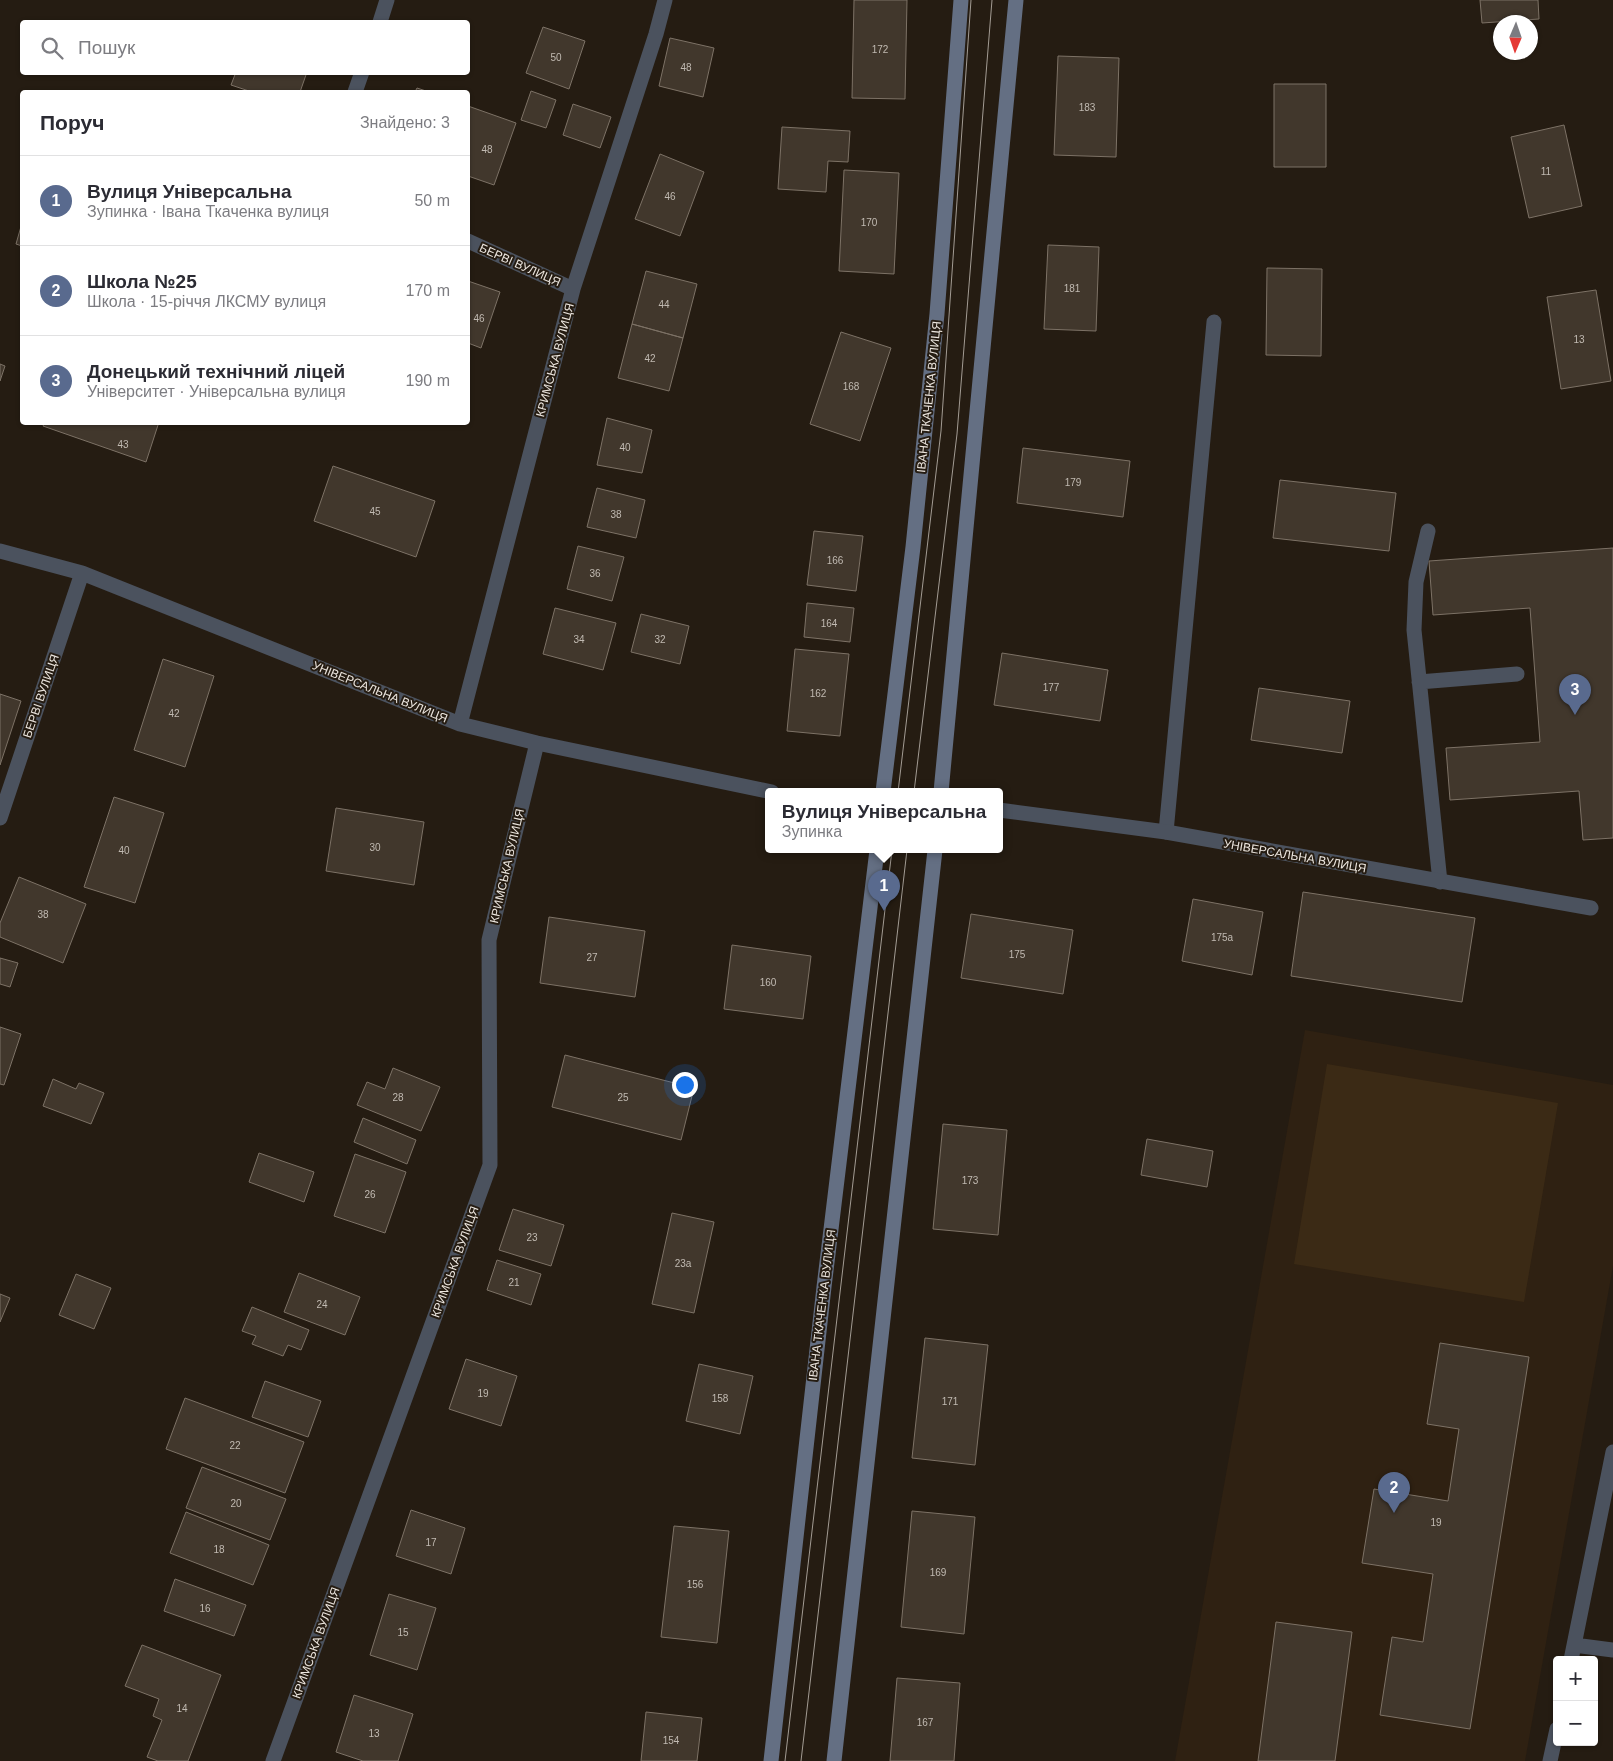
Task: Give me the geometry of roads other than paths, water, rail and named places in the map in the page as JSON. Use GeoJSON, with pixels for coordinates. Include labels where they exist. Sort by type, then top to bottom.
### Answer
{"type":"FeatureCollection","features":[{"type":"Feature","properties":{"kind":"main road","name":"ІВАНА ТКАЧЕНКА ВУЛИЦЯ"},"geometry":{"type":"LineString","coordinates":[[884,788],[912,556],[937,314],[961,0]]}},
{"type":"Feature","properties":{"kind":"main road"},"geometry":{"type":"LineString","coordinates":[[941,788],[1016,0]]}},
{"type":"Feature","properties":{"kind":"main road","name":"ІВАНА ТКАЧЕНКА ВУЛИЦЯ"},"geometry":{"type":"LineString","coordinates":[[771,1761],[824,1287],[877,853]]}},
{"type":"Feature","properties":{"kind":"main road"},"geometry":{"type":"LineString","coordinates":[[834,1761],[935,853]]}},
{"type":"Feature","properties":{"kind":"street"},"geometry":{"type":"LineString","coordinates":[[381,20],[388,0]]}},
{"type":"Feature","properties":{"kind":"street","name":"КРИМСЬКА ВУЛИЦЯ"},"geometry":{"type":"LineString","coordinates":[[460,724],[573,289],[656,34],[665,0]]}},
{"type":"Feature","properties":{"kind":"street"},"geometry":{"type":"LineString","coordinates":[[356,90],[361,75]]}},
{"type":"Feature","properties":{"kind":"street","name":"БЕРВІ ВУЛИЦЯ"},"geometry":{"type":"LineString","coordinates":[[470,242],[573,289]]}},
{"type":"Feature","properties":{"kind":"street"},"geometry":{"type":"LineString","coordinates":[[1166,832],[1214,322]]}},
{"type":"Feature","properties":{"kind":"street"},"geometry":{"type":"LineString","coordinates":[[1428,531],[1416,582],[1414,630],[1440,882]]}},
{"type":"Feature","properties":{"kind":"street","name":"УНІВЕРСАЛЬНА ВУЛИЦЯ"},"geometry":{"type":"LineString","coordinates":[[0,551],[82,573],[460,724],[537,743],[765,791]]}},
{"type":"Feature","properties":{"kind":"street","name":"БЕРВІ ВУЛИЦЯ"},"geometry":{"type":"LineString","coordinates":[[0,818],[82,573]]}},
{"type":"Feature","properties":{"kind":"street"},"geometry":{"type":"LineString","coordinates":[[1419,682],[1517,674]]}},
{"type":"Feature","properties":{"kind":"street","name":"КРИМСЬКА ВУЛИЦЯ"},"geometry":{"type":"LineString","coordinates":[[273,1761],[490,1165],[489,940],[537,743]]}},
{"type":"Feature","properties":{"kind":"street","name":"УНІВЕРСАЛЬНА ВУЛИЦЯ"},"geometry":{"type":"LineString","coordinates":[[1003,811],[1166,832],[1590,908]]}},
{"type":"Feature","properties":{"kind":"street"},"geometry":{"type":"LineString","coordinates":[[1613,1452],[1572,1653],[1613,1650]]}},
{"type":"Feature","properties":{"kind":"street"},"geometry":{"type":"LineString","coordinates":[[1550,1761],[1553,1746]]}},
{"type":"Feature","properties":{"kind":"tram line"},"geometry":{"type":"LineString","coordinates":[[898,788],[941,431],[971,0]]}},
{"type":"Feature","properties":{"kind":"tram line"},"geometry":{"type":"LineString","coordinates":[[914,788],[957,434],[992,0]]}},
{"type":"Feature","properties":{"kind":"tram line"},"geometry":{"type":"LineString","coordinates":[[785,1761],[892,853]]}},
{"type":"Feature","properties":{"kind":"tram line"},"geometry":{"type":"LineString","coordinates":[[801,1761],[907,853]]}},
{"type":"Feature","properties":{"kind":"place","name":"Донецький технічний ліцей"},"geometry":{"type":"Point","coordinates":[1575,715]}},
{"type":"Feature","properties":{"kind":"place","name":"Вулиця Універсальна"},"geometry":{"type":"Point","coordinates":[884,911]}},
{"type":"Feature","properties":{"kind":"place","name":"Школа №25"},"geometry":{"type":"Point","coordinates":[1394,1513]}}]}
